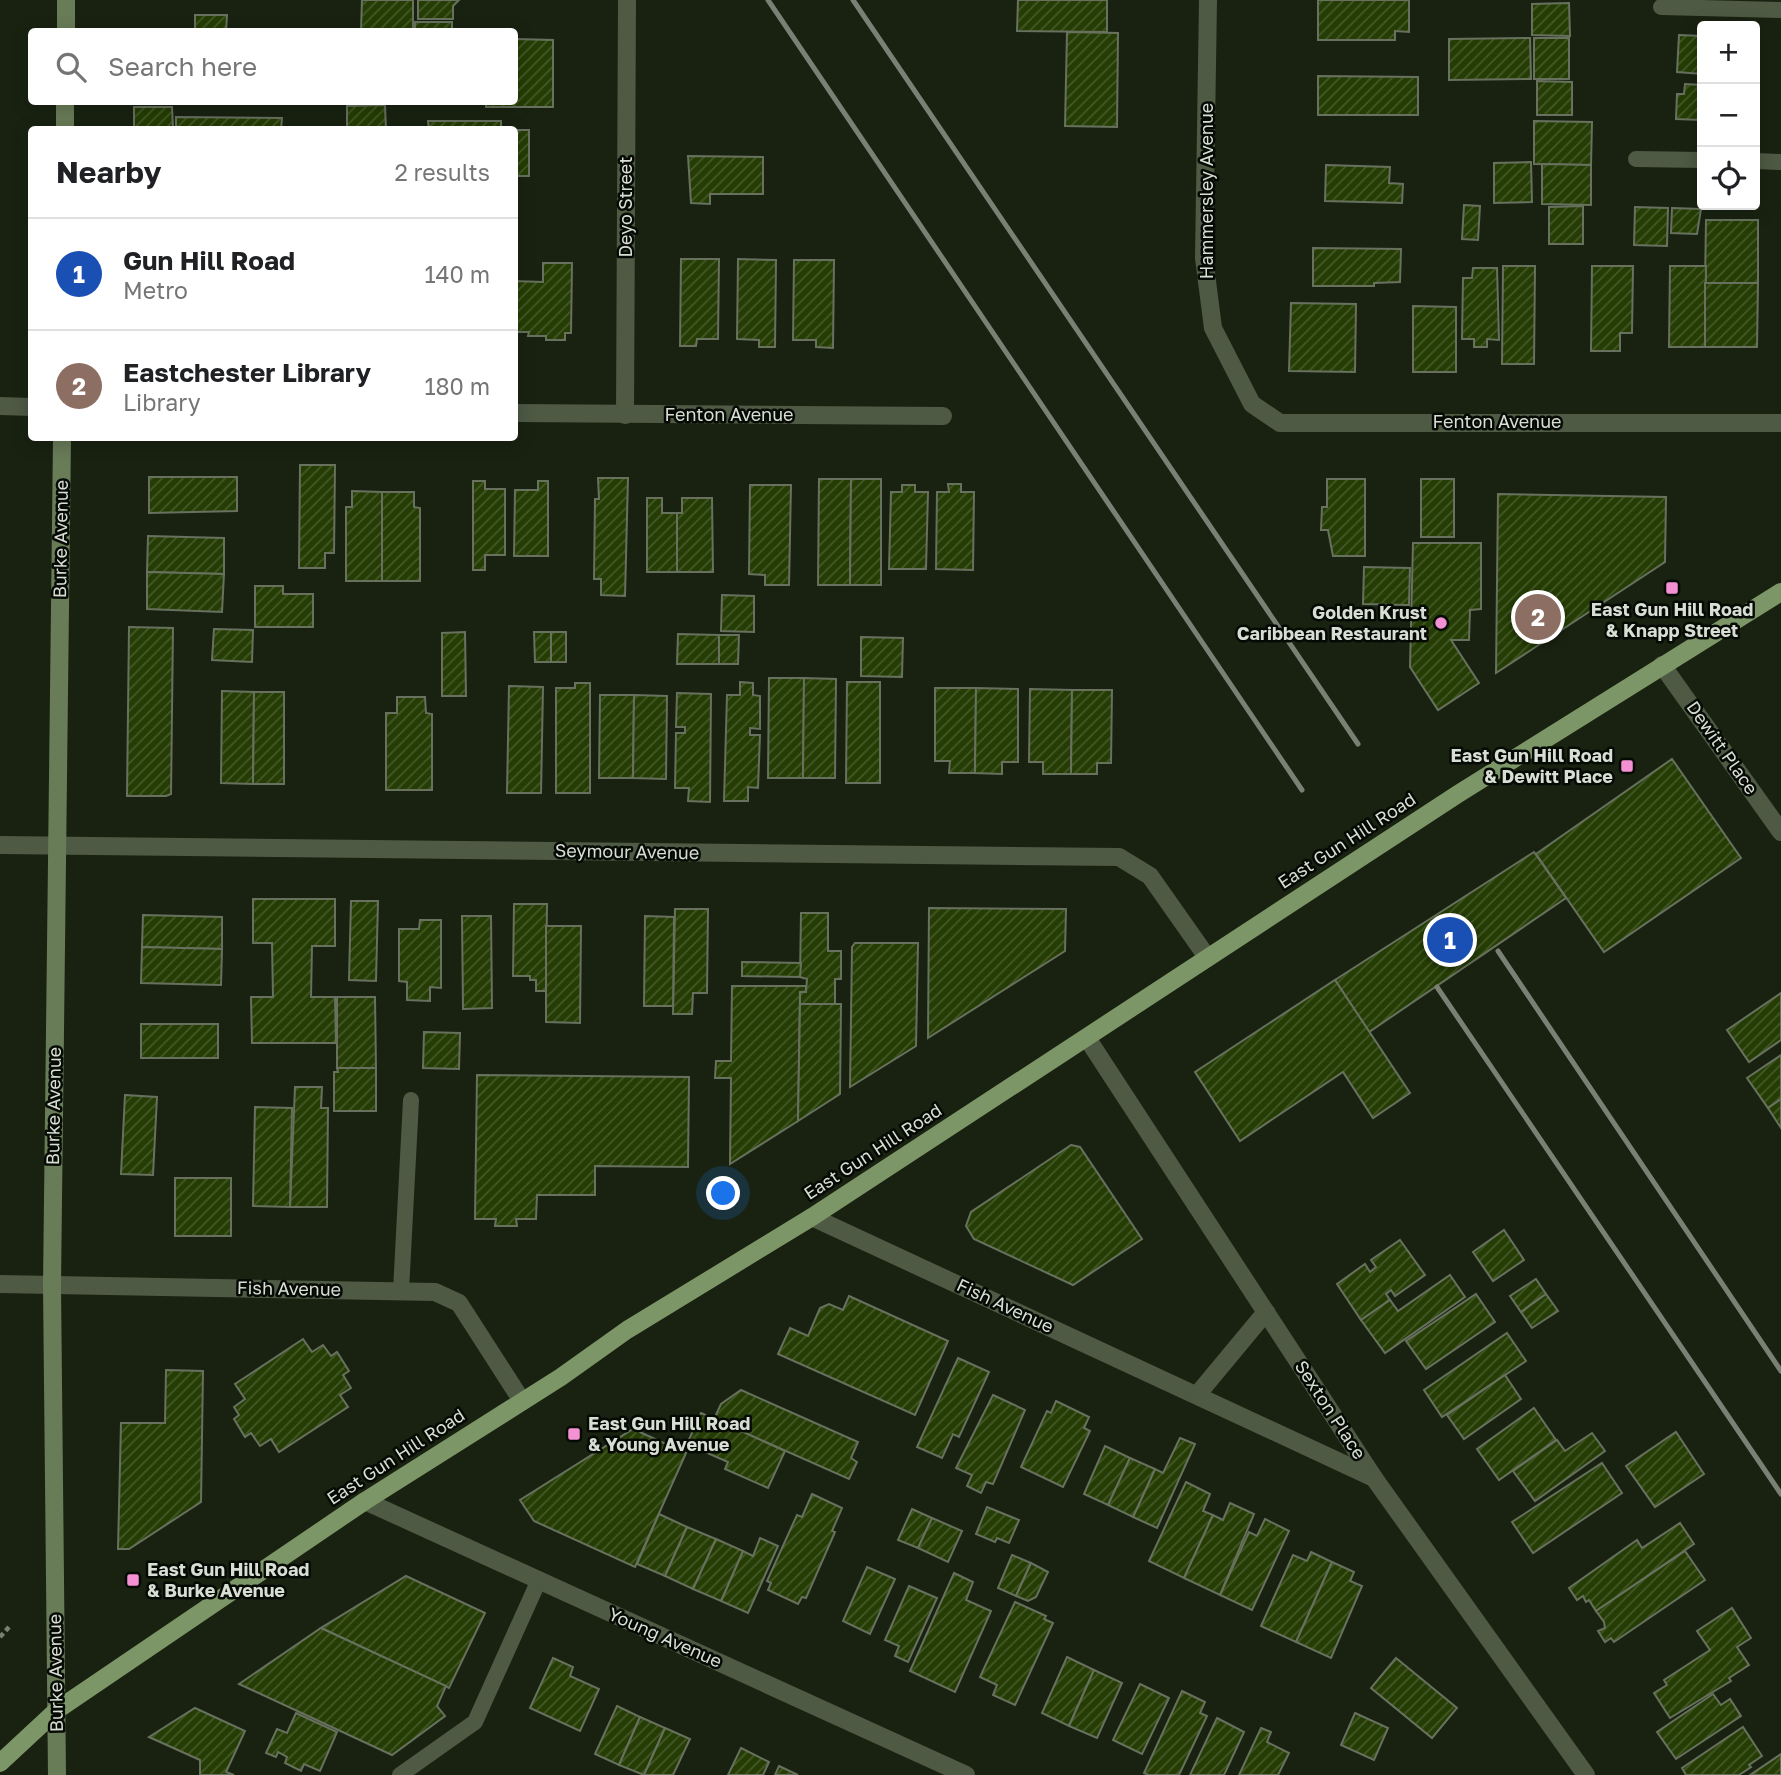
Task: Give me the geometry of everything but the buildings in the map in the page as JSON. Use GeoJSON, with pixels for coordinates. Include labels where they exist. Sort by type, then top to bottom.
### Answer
{"type":"FeatureCollection","features":[{"type":"Feature","properties":{"kind":"main road"},"geometry":{"type":"LineString","coordinates":[[66,0],[66,28]]}},
{"type":"Feature","properties":{"kind":"main road"},"geometry":{"type":"LineString","coordinates":[[65,105],[65,126]]}},
{"type":"Feature","properties":{"kind":"main road","name":"Burke Avenue"},"geometry":{"type":"LineString","coordinates":[[57,1775],[52,1285],[62,441]]}},
{"type":"Feature","properties":{"kind":"main road","name":"East Gun Hill Road"},"geometry":{"type":"LineString","coordinates":[[0,1763],[57,1710],[365,1501],[627,1330],[812,1217],[1207,957],[1662,665],[1781,592]]}},
{"type":"Feature","properties":{"kind":"street","name":"Deyo Street"},"geometry":{"type":"LineString","coordinates":[[625,415],[626,0]]}},
{"type":"Feature","properties":{"kind":"street","name":"Hammersley Avenue"},"geometry":{"type":"LineString","coordinates":[[1208,0],[1204,258],[1213,328],[1236,376]]}},
{"type":"Feature","properties":{"kind":"street","name":"Fenton Avenue"},"geometry":{"type":"LineString","coordinates":[[1236,376],[1252,404],[1280,422],[1781,423]]}},
{"type":"Feature","properties":{"kind":"street"},"geometry":{"type":"LineString","coordinates":[[0,406],[28,407]]}},
{"type":"Feature","properties":{"kind":"street","name":"Fenton Avenue"},"geometry":{"type":"LineString","coordinates":[[518,413],[943,416]]}},
{"type":"Feature","properties":{"kind":"street","name":"Dewitt Place"},"geometry":{"type":"LineString","coordinates":[[1662,665],[1779,829]]}},
{"type":"Feature","properties":{"kind":"street"},"geometry":{"type":"LineString","coordinates":[[1779,829],[1781,806]]}},
{"type":"Feature","properties":{"kind":"street","name":"Seymour Avenue"},"geometry":{"type":"LineString","coordinates":[[0,845],[1119,857],[1150,876],[1207,957]]}},
{"type":"Feature","properties":{"kind":"street","name":"Sexton Place"},"geometry":{"type":"LineString","coordinates":[[1087,1038],[1374,1478],[1584,1774]]}},
{"type":"Feature","properties":{"kind":"street","name":"Fish Avenue"},"geometry":{"type":"LineString","coordinates":[[812,1217],[1374,1478]]}},
{"type":"Feature","properties":{"kind":"street","name":"Fish Avenue"},"geometry":{"type":"LineString","coordinates":[[0,1284],[435,1292],[459,1303],[522,1401]]}},
{"type":"Feature","properties":{"kind":"street"},"geometry":{"type":"LineString","coordinates":[[1197,1395],[1266,1312]]}},
{"type":"Feature","properties":{"kind":"street","name":"Young Avenue"},"geometry":{"type":"LineString","coordinates":[[365,1501],[966,1775]]}},
{"type":"Feature","properties":{"kind":"lane"},"geometry":{"type":"LineString","coordinates":[[1661,6],[1781,10]]}},
{"type":"Feature","properties":{"kind":"lane"},"geometry":{"type":"LineString","coordinates":[[1636,159],[1697,160]]}},
{"type":"Feature","properties":{"kind":"lane"},"geometry":{"type":"LineString","coordinates":[[1760,162],[1781,162]]}},
{"type":"Feature","properties":{"kind":"lane"},"geometry":{"type":"LineString","coordinates":[[401,1291],[411,1100]]}},
{"type":"Feature","properties":{"kind":"lane"},"geometry":{"type":"LineString","coordinates":[[400,1775],[475,1722],[539,1580]]}},
{"type":"Feature","properties":{"kind":"path"},"geometry":{"type":"LineString","coordinates":[[0,1637],[9,1627]]}},
{"type":"Feature","properties":{"kind":"railway"},"geometry":{"type":"LineString","coordinates":[[768,0],[1302,790]]}},
{"type":"Feature","properties":{"kind":"railway"},"geometry":{"type":"LineString","coordinates":[[853,0],[1358,744]]}},
{"type":"Feature","properties":{"kind":"railway"},"geometry":{"type":"LineString","coordinates":[[1498,951],[1781,1371]]}},
{"type":"Feature","properties":{"kind":"railway"},"geometry":{"type":"LineString","coordinates":[[1437,987],[1781,1494]]}},
{"type":"Feature","properties":{"kind":"place","name":"East Gun Hill Road & Knapp Street"},"geometry":{"type":"Point","coordinates":[1672,588]}},
{"type":"Feature","properties":{"kind":"place","name":"Eastchester Library"},"geometry":{"type":"Point","coordinates":[1538,617]}},
{"type":"Feature","properties":{"kind":"place","name":"Golden Krust Caribbean Restaurant"},"geometry":{"type":"Point","coordinates":[1441,623]}},
{"type":"Feature","properties":{"kind":"place","name":"East Gun Hill Road & Dewitt Place"},"geometry":{"type":"Point","coordinates":[1627,766]}},
{"type":"Feature","properties":{"kind":"place","name":"Gun Hill Road"},"geometry":{"type":"Point","coordinates":[1450,940]}},
{"type":"Feature","properties":{"kind":"place","name":"East Gun Hill Road & Young Avenue"},"geometry":{"type":"Point","coordinates":[574,1434]}},
{"type":"Feature","properties":{"kind":"place","name":"East Gun Hill Road & Burke Avenue"},"geometry":{"type":"Point","coordinates":[133,1580]}}]}
